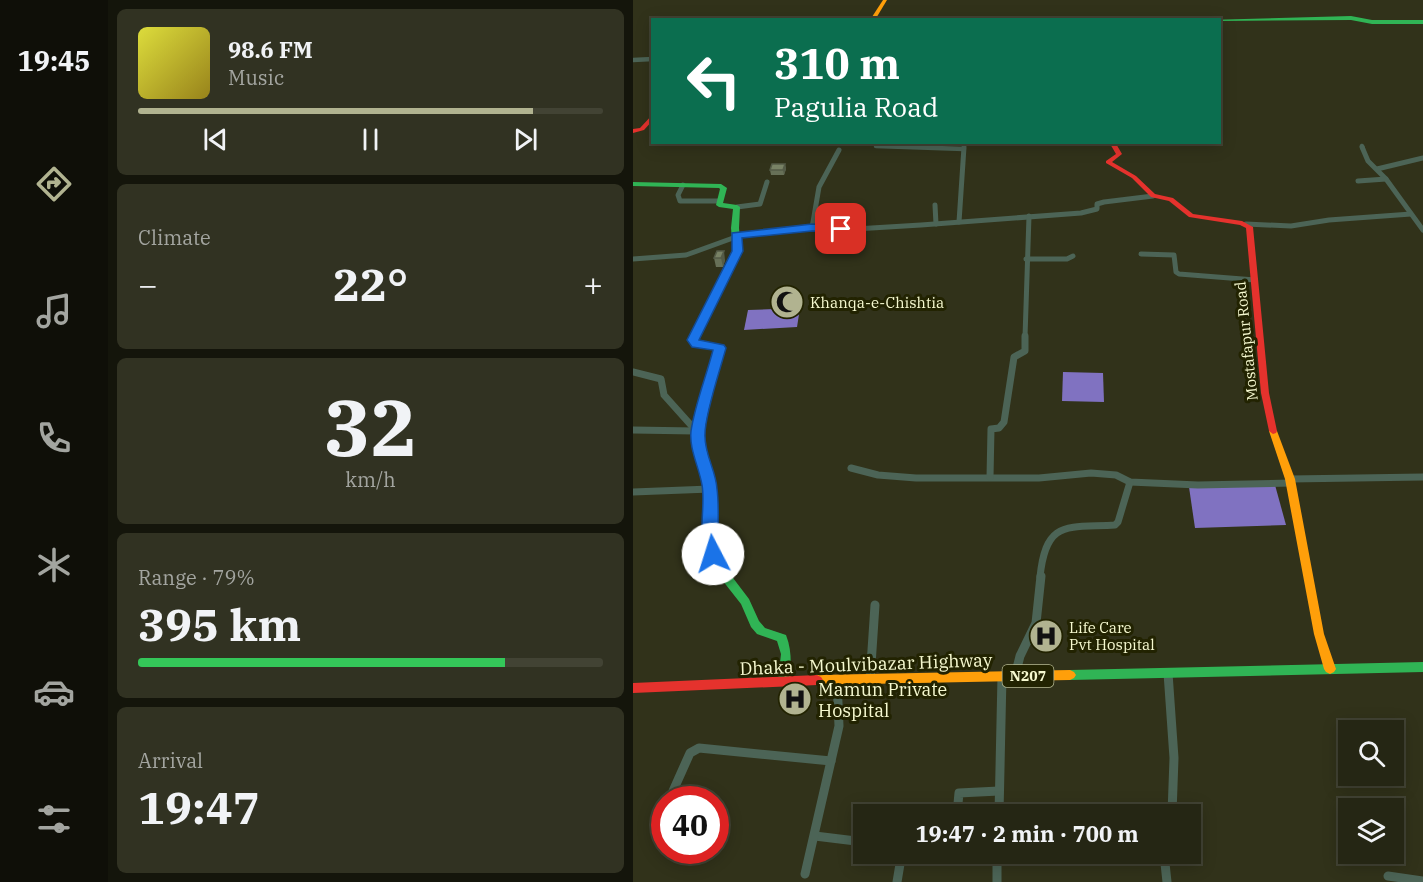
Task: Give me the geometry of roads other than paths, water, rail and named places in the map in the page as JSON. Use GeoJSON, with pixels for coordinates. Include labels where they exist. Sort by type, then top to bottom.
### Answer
{"type":"FeatureCollection","features":[{"type":"Feature","properties":{"kind":"main road"},"geometry":{"type":"LineString","coordinates":[[873,18],[885,0]]}},
{"type":"Feature","properties":{"kind":"main road"},"geometry":{"type":"LineString","coordinates":[[1221,20],[1351,18],[1372,22],[1423,22]]}},
{"type":"Feature","properties":{"kind":"main road"},"geometry":{"type":"LineString","coordinates":[[633,131],[642,129],[651,118]]}},
{"type":"Feature","properties":{"kind":"main road"},"geometry":{"type":"LineString","coordinates":[[1112,144],[1119,154],[1108,162],[1134,177],[1153,196],[1171,199],[1191,216],[1246,224]]}},
{"type":"Feature","properties":{"kind":"main road"},"geometry":{"type":"LineString","coordinates":[[633,183],[724,186],[719,205],[737,207],[737,251],[693,340],[696,344],[720,348],[696,432],[710,489],[710,537],[713,554],[723,573],[745,602],[755,624],[761,631],[782,638],[786,645],[784,681]]}},
{"type":"Feature","properties":{"kind":"main road","name":"Mostafapur Road"},"geometry":{"type":"LineString","coordinates":[[1246,224],[1249,227],[1255,280],[1265,393],[1275,441],[1290,481],[1319,634],[1330,669]]}},
{"type":"Feature","properties":{"kind":"main road","name":"Dhaka - Moulvibazar Highway"},"geometry":{"type":"LineString","coordinates":[[633,688],[784,681],[1423,667]]}},
{"type":"Feature","properties":{"kind":"street"},"geometry":{"type":"LineString","coordinates":[[633,60],[651,59]]}},
{"type":"Feature","properties":{"kind":"street"},"geometry":{"type":"LineString","coordinates":[[876,146],[925,144],[964,147],[959,222]]}},
{"type":"Feature","properties":{"kind":"street"},"geometry":{"type":"LineString","coordinates":[[1362,146],[1368,161],[1386,179],[1423,230]]}},
{"type":"Feature","properties":{"kind":"street"},"geometry":{"type":"LineString","coordinates":[[812,228],[819,179],[839,150]]}},
{"type":"Feature","properties":{"kind":"street"},"geometry":{"type":"LineString","coordinates":[[1377,169],[1423,158]]}},
{"type":"Feature","properties":{"kind":"street"},"geometry":{"type":"LineString","coordinates":[[1358,181],[1386,179]]}},
{"type":"Feature","properties":{"kind":"street"},"geometry":{"type":"LineString","coordinates":[[737,207],[760,204],[767,182]]}},
{"type":"Feature","properties":{"kind":"street"},"geometry":{"type":"LineString","coordinates":[[683,184],[678,195],[680,201],[719,201]]}},
{"type":"Feature","properties":{"kind":"street"},"geometry":{"type":"LineString","coordinates":[[633,259],[686,255],[736,236],[812,228],[855,229],[1081,213],[1097,209],[1097,204],[1104,202],[1153,196]]}},
{"type":"Feature","properties":{"kind":"street"},"geometry":{"type":"LineString","coordinates":[[935,205],[936,224]]}},
{"type":"Feature","properties":{"kind":"street"},"geometry":{"type":"LineString","coordinates":[[1246,224],[1291,226],[1329,220],[1411,214]]}},
{"type":"Feature","properties":{"kind":"street"},"geometry":{"type":"LineString","coordinates":[[990,477],[991,429],[999,428],[1004,422],[1014,357],[1025,351],[1029,216]]}},
{"type":"Feature","properties":{"kind":"street"},"geometry":{"type":"LineString","coordinates":[[1141,254],[1174,255],[1176,272],[1179,274],[1255,280]]}},
{"type":"Feature","properties":{"kind":"street"},"geometry":{"type":"LineString","coordinates":[[1026,259],[1067,260],[1073,256]]}},
{"type":"Feature","properties":{"kind":"street"},"geometry":{"type":"LineString","coordinates":[[633,372],[661,379],[664,395],[675,402],[680,413],[696,432]]}},
{"type":"Feature","properties":{"kind":"street"},"geometry":{"type":"LineString","coordinates":[[633,430],[696,432]]}},
{"type":"Feature","properties":{"kind":"street"},"geometry":{"type":"LineString","coordinates":[[851,468],[878,475],[916,478],[1039,478],[1091,473],[1116,475],[1130,482],[1199,485],[1423,477]]}},
{"type":"Feature","properties":{"kind":"street"},"geometry":{"type":"LineString","coordinates":[[1015,676],[1020,656],[1036,623],[1042,560],[1054,533],[1063,528],[1115,525],[1118,522],[1130,482]]}},
{"type":"Feature","properties":{"kind":"street"},"geometry":{"type":"LineString","coordinates":[[633,492],[710,489]]}},
{"type":"Feature","properties":{"kind":"street"},"geometry":{"type":"LineString","coordinates":[[870,680],[875,605]]}},
{"type":"Feature","properties":{"kind":"street"},"geometry":{"type":"LineString","coordinates":[[1168,674],[1174,758],[1172,804]]}},
{"type":"Feature","properties":{"kind":"street"},"geometry":{"type":"LineString","coordinates":[[999,804],[1002,676]]}},
{"type":"Feature","properties":{"kind":"street"},"geometry":{"type":"LineString","coordinates":[[805,874],[839,726],[837,681]]}},
{"type":"Feature","properties":{"kind":"street"},"geometry":{"type":"LineString","coordinates":[[675,786],[690,753],[699,748],[831,761]]}},
{"type":"Feature","properties":{"kind":"street"},"geometry":{"type":"LineString","coordinates":[[958,804],[959,793],[999,791]]}},
{"type":"Feature","properties":{"kind":"street"},"geometry":{"type":"LineString","coordinates":[[815,836],[853,841]]}},
{"type":"Feature","properties":{"kind":"street"},"geometry":{"type":"LineString","coordinates":[[897,882],[900,864]]}},
{"type":"Feature","properties":{"kind":"street"},"geometry":{"type":"LineString","coordinates":[[997,864],[997,882]]}},
{"type":"Feature","properties":{"kind":"street"},"geometry":{"type":"LineString","coordinates":[[1165,864],[1167,882]]}},
{"type":"Feature","properties":{"kind":"street"},"geometry":{"type":"LineString","coordinates":[[1388,876],[1423,881]]}},
{"type":"Feature","properties":{"kind":"place","name":"Khanqa-e-Chishtia"},"geometry":{"type":"Point","coordinates":[787,302]}},
{"type":"Feature","properties":{"kind":"place","name":"Life Care Pvt Hospital"},"geometry":{"type":"Point","coordinates":[1046,636]}},
{"type":"Feature","properties":{"kind":"place","name":"Mamun Private Hospital"},"geometry":{"type":"Point","coordinates":[795,699]}}]}
